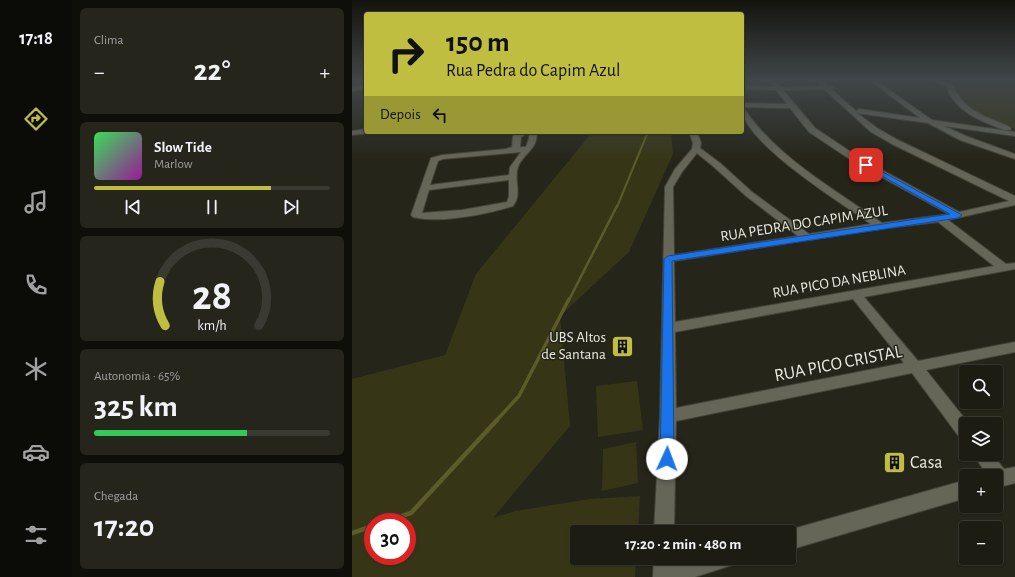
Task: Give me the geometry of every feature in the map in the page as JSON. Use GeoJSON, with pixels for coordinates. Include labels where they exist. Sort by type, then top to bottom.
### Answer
{"type":"FeatureCollection","features":[{"type":"Feature","properties":{"kind":"street"},"geometry":{"type":"LineString","coordinates":[[794,107],[812,130],[857,160],[958,215]]}},
{"type":"Feature","properties":{"kind":"street"},"geometry":{"type":"LineString","coordinates":[[848,107],[856,115],[882,135],[1015,201]]}},
{"type":"Feature","properties":{"kind":"street"},"geometry":{"type":"LineString","coordinates":[[854,107],[877,126],[893,136],[1015,195]]}},
{"type":"Feature","properties":{"kind":"street"},"geometry":{"type":"LineString","coordinates":[[909,107],[927,120],[963,138],[1015,157]]}},
{"type":"Feature","properties":{"kind":"street"},"geometry":{"type":"LineString","coordinates":[[963,107],[983,118],[1015,131]]}},
{"type":"Feature","properties":{"kind":"street"},"geometry":{"type":"LineString","coordinates":[[858,110],[1015,134]]}},
{"type":"Feature","properties":{"kind":"street"},"geometry":{"type":"LineString","coordinates":[[744,113],[753,128],[768,145],[793,166],[880,226]]}},
{"type":"Feature","properties":{"kind":"street"},"geometry":{"type":"LineString","coordinates":[[507,151],[516,148],[517,136],[522,134]]}},
{"type":"Feature","properties":{"kind":"street"},"geometry":{"type":"LineString","coordinates":[[528,149],[436,158],[433,161],[416,215],[423,217],[510,204],[514,199],[514,166],[528,149],[534,139],[533,134]]}},
{"type":"Feature","properties":{"kind":"street"},"geometry":{"type":"LineString","coordinates":[[664,525],[668,416],[669,187],[678,171],[696,149],[697,142],[694,134]]}},
{"type":"Feature","properties":{"kind":"street"},"geometry":{"type":"LineString","coordinates":[[696,149],[717,165],[749,194],[808,238]]}},
{"type":"Feature","properties":{"kind":"street"},"geometry":{"type":"LineString","coordinates":[[684,164],[702,162],[717,165]]}},
{"type":"Feature","properties":{"kind":"street"},"geometry":{"type":"LineString","coordinates":[[426,185],[513,174]]}},
{"type":"Feature","properties":{"kind":"street","name":"RUA PEDRA DO CAPIM AZUL"},"geometry":{"type":"LineString","coordinates":[[668,259],[880,226],[940,219],[1015,201]]}},
{"type":"Feature","properties":{"kind":"street"},"geometry":{"type":"LineString","coordinates":[[940,219],[1009,267]]}},
{"type":"Feature","properties":{"kind":"street","name":"RUA PICO DA NEBLINA"},"geometry":{"type":"LineString","coordinates":[[669,328],[1009,267]]}},
{"type":"Feature","properties":{"kind":"street"},"geometry":{"type":"LineString","coordinates":[[856,294],[959,424]]}},
{"type":"Feature","properties":{"kind":"street","name":"RUA PICO CRISTAL"},"geometry":{"type":"LineString","coordinates":[[668,416],[1015,347]]}},
{"type":"Feature","properties":{"kind":"street"},"geometry":{"type":"LineString","coordinates":[[988,461],[1004,478]]}},
{"type":"Feature","properties":{"kind":"street"},"geometry":{"type":"LineString","coordinates":[[796,538],[959,491]]}},
{"type":"Feature","properties":{"kind":"street"},"geometry":{"type":"LineString","coordinates":[[663,570],[689,565]]}},
{"type":"Feature","properties":{"kind":"shaded area"},"geometry":{"type":"Polygon","coordinates":[[[969,107],[1015,107],[1015,129],[969,107]]]}},
{"type":"Feature","properties":{"kind":"shaded area"},"geometry":{"type":"Polygon","coordinates":[[[587,134],[671,134],[673,154],[629,252],[560,316],[570,426],[493,518],[515,511],[590,499],[640,496],[638,525],[570,525],[570,565],[636,565],[635,577],[352,577],[352,379],[445,355],[476,274],[589,136],[587,134]]]}},
{"type":"Feature","properties":{"kind":"shaded area"},"geometry":{"type":"Polygon","coordinates":[[[637,381],[643,430],[598,437],[596,386],[637,381]]]}},
{"type":"Feature","properties":{"kind":"shaded area"},"geometry":{"type":"Polygon","coordinates":[[[636,442],[638,483],[602,491],[603,449],[636,442]]]}},
{"type":"Feature","properties":{"kind":"waterway"},"geometry":{"type":"LineString","coordinates":[[617,207],[647,134]]}},
{"type":"Feature","properties":{"kind":"waterway"},"geometry":{"type":"LineString","coordinates":[[569,300],[617,206]]}},
{"type":"Feature","properties":{"kind":"waterway"},"geometry":{"type":"LineString","coordinates":[[496,421],[519,396],[569,299]]}},
{"type":"Feature","properties":{"kind":"waterway"},"geometry":{"type":"LineString","coordinates":[[411,513],[497,420]]}},
{"type":"Feature","properties":{"kind":"waterway"},"geometry":{"type":"LineString","coordinates":[[352,533],[364,529]]}},
{"type":"Feature","properties":{"kind":"place","name":"UBS Altos de Santana"},"geometry":{"type":"Point","coordinates":[622,346]}},
{"type":"Feature","properties":{"kind":"place","name":"Casa"},"geometry":{"type":"Point","coordinates":[895,462]}},
{"type":"Feature","properties":{"kind":"route"},"geometry":{"type":"LineString","coordinates":[[667,459],[669,372],[668,259],[880,226],[940,219],[958,215],[866,165]]}}]}
